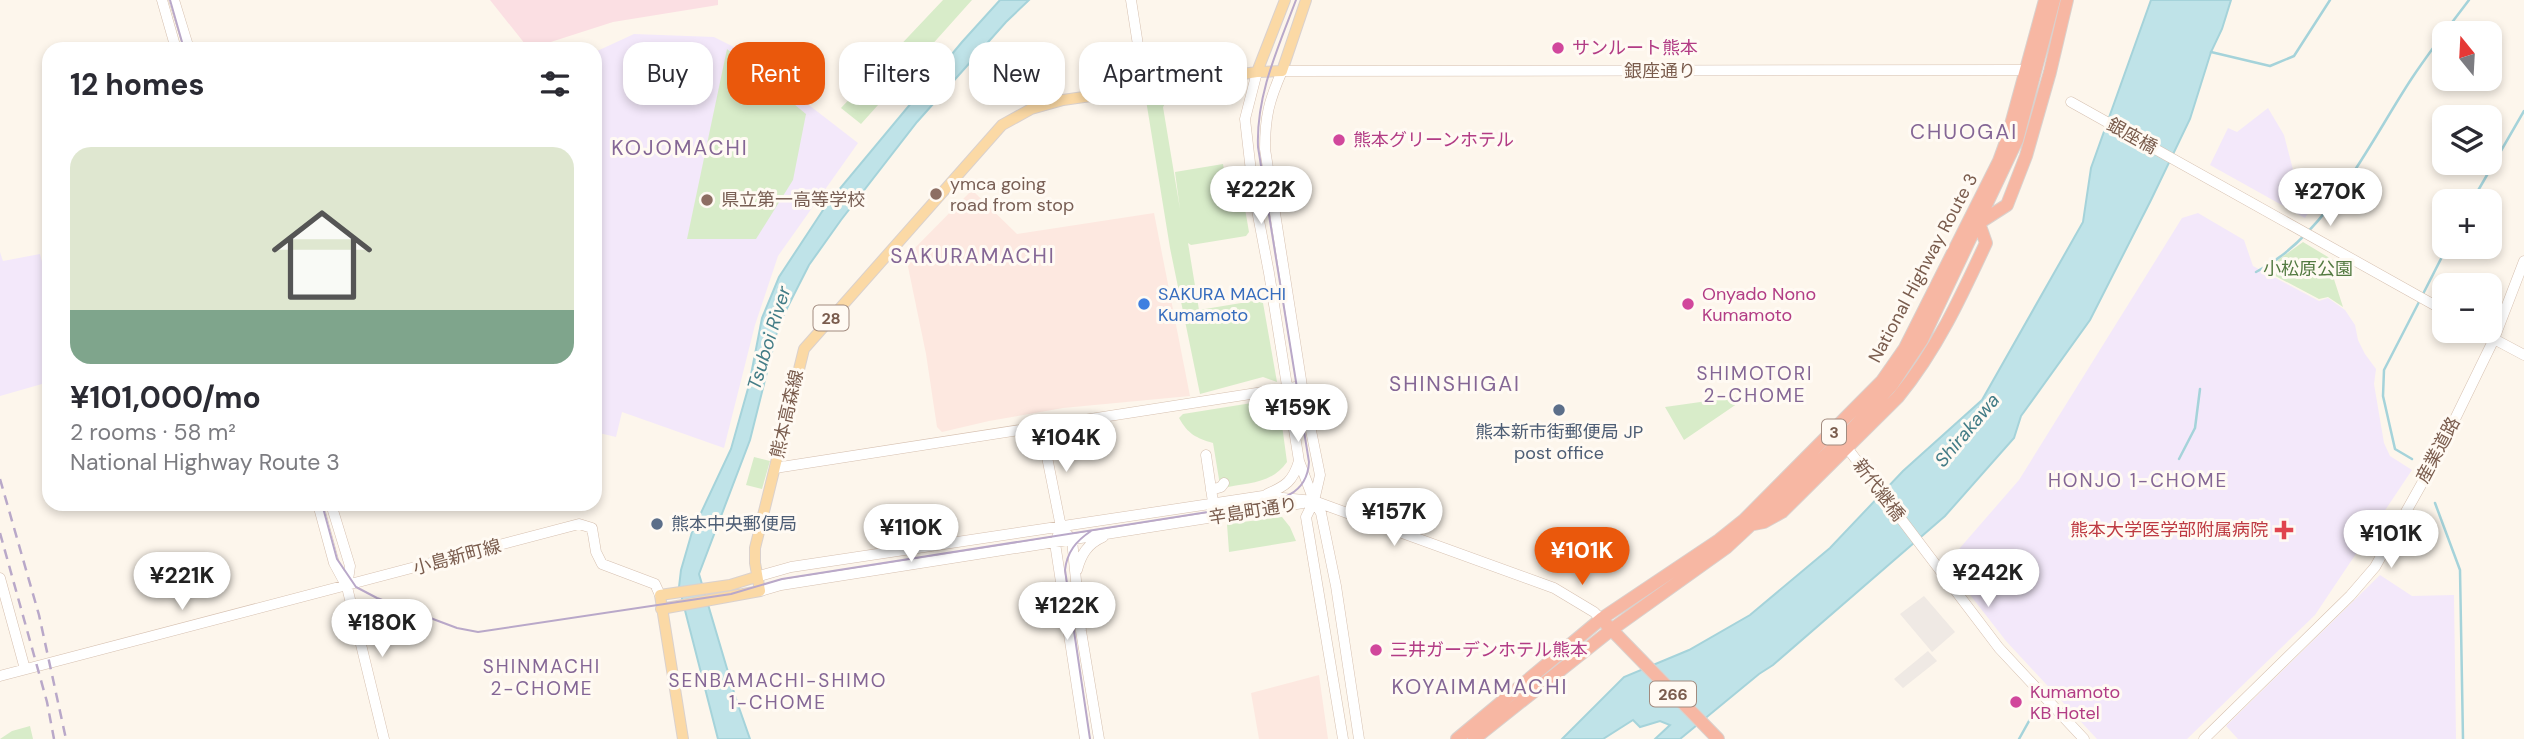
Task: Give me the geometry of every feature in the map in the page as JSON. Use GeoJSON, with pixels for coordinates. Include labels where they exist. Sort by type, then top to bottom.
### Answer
{"type":"FeatureCollection","features":[{"type":"Feature","properties":{"kind":"highway","name":"National Highway Route 3"},"geometry":{"type":"LineString","coordinates":[[1457,739],[1598,615],[1719,540],[1744,520],[1882,382],[1905,348],[1987,187],[2041,69],[2045,0]]}},
{"type":"Feature","properties":{"kind":"highway","name":"National Highway Route 3"},"geometry":{"type":"LineString","coordinates":[[1474,739],[1611,630],[1682,581],[1752,525],[1843,439],[1892,385],[1922,340],[2017,140],[2041,69],[2054,0]]}},
{"type":"Feature","properties":{"kind":"highway","name":"3"},"geometry":{"type":"LineString","coordinates":[[2041,69],[2067,0]]}},
{"type":"Feature","properties":{"kind":"highway","name":"3"},"geometry":{"type":"LineString","coordinates":[[1752,525],[1782,512],[1848,449],[1914,377],[1950,320],[1986,243],[1979,223]]}},
{"type":"Feature","properties":{"kind":"highway","name":"266"},"geometry":{"type":"LineString","coordinates":[[1598,615],[1718,739]]}},
{"type":"Feature","properties":{"kind":"main road"},"geometry":{"type":"LineString","coordinates":[[1257,72],[1285,0]]}},
{"type":"Feature","properties":{"kind":"main road"},"geometry":{"type":"LineString","coordinates":[[1282,71],[1306,0]]}},
{"type":"Feature","properties":{"kind":"main road","name":"熊本高森線"},"geometry":{"type":"LineString","coordinates":[[1247,74],[1282,71]]}},
{"type":"Feature","properties":{"kind":"main road","name":"熊本高森線"},"geometry":{"type":"LineString","coordinates":[[760,591],[756,577],[755,548],[804,349],[1002,125],[1047,104],[1079,99]]}},
{"type":"Feature","properties":{"kind":"main road"},"geometry":{"type":"LineString","coordinates":[[683,739],[660,595],[730,585],[756,577]]}},
{"type":"Feature","properties":{"kind":"main road"},"geometry":{"type":"LineString","coordinates":[[661,609],[760,591]]}},
{"type":"Feature","properties":{"kind":"street"},"geometry":{"type":"LineString","coordinates":[[162,0],[174,42]]}},
{"type":"Feature","properties":{"kind":"street"},"geometry":{"type":"LineString","coordinates":[[174,0],[187,42]]}},
{"type":"Feature","properties":{"kind":"street"},"geometry":{"type":"LineString","coordinates":[[1131,0],[1137,42]]}},
{"type":"Feature","properties":{"kind":"street","name":"銀座通り"},"geometry":{"type":"LineString","coordinates":[[1282,71],[2041,69]]}},
{"type":"Feature","properties":{"kind":"street"},"geometry":{"type":"LineString","coordinates":[[1282,71],[1268,103],[1265,149],[1302,386],[1320,475],[1314,502],[1306,517],[1343,739]]}},
{"type":"Feature","properties":{"kind":"street"},"geometry":{"type":"LineString","coordinates":[[1257,72],[1245,119],[1247,151],[1299,461],[1314,502],[1321,513],[1336,586],[1359,739]]}},
{"type":"Feature","properties":{"kind":"street","name":"銀座橋"},"geometry":{"type":"LineString","coordinates":[[2071,102],[2432,304]]}},
{"type":"Feature","properties":{"kind":"street","name":"産業道路"},"geometry":{"type":"LineString","coordinates":[[2502,318],[2524,261]]}},
{"type":"Feature","properties":{"kind":"street","name":"産業道路"},"geometry":{"type":"LineString","coordinates":[[2204,739],[2350,596],[2375,567],[2435,460],[2492,343]]}},
{"type":"Feature","properties":{"kind":"street"},"geometry":{"type":"LineString","coordinates":[[2502,343],[2524,355]]}},
{"type":"Feature","properties":{"kind":"street"},"geometry":{"type":"LineString","coordinates":[[775,468],[1302,386]]}},
{"type":"Feature","properties":{"kind":"street"},"geometry":{"type":"LineString","coordinates":[[1041,427],[1060,527],[1055,543],[1085,739]]}},
{"type":"Feature","properties":{"kind":"street","name":"新代継橋"},"geometry":{"type":"LineString","coordinates":[[1848,449],[2018,670],[2084,739]]}},
{"type":"Feature","properties":{"kind":"street"},"geometry":{"type":"LineString","coordinates":[[1206,455],[1213,503],[1218,517]]}},
{"type":"Feature","properties":{"kind":"street"},"geometry":{"type":"LineString","coordinates":[[1263,496],[1285,487],[1294,477],[1299,461]]}},
{"type":"Feature","properties":{"kind":"street"},"geometry":{"type":"LineString","coordinates":[[1211,490],[1224,483]]}},
{"type":"Feature","properties":{"kind":"street","name":"辛島町通り"},"geometry":{"type":"LineString","coordinates":[[756,577],[791,567],[1263,496],[1314,502]]}},
{"type":"Feature","properties":{"kind":"street"},"geometry":{"type":"LineString","coordinates":[[1314,502],[1554,588],[1598,615]]}},
{"type":"Feature","properties":{"kind":"street","name":"辛島町通り"},"geometry":{"type":"LineString","coordinates":[[760,591],[781,585],[1314,502]]}},
{"type":"Feature","properties":{"kind":"street"},"geometry":{"type":"LineString","coordinates":[[320,511],[334,563],[347,587],[384,739]]}},
{"type":"Feature","properties":{"kind":"street"},"geometry":{"type":"LineString","coordinates":[[333,511],[350,566],[347,587]]}},
{"type":"Feature","properties":{"kind":"street","name":"小島新町線"},"geometry":{"type":"LineString","coordinates":[[0,676],[579,524],[592,528],[602,564],[655,584],[660,595]]}},
{"type":"Feature","properties":{"kind":"street"},"geometry":{"type":"LineString","coordinates":[[1060,527],[1072,540],[1075,581],[1098,739]]}},
{"type":"Feature","properties":{"kind":"street"},"geometry":{"type":"LineString","coordinates":[[1075,581],[1081,555],[1094,541],[1113,532]]}},
{"type":"Feature","properties":{"kind":"street"},"geometry":{"type":"LineString","coordinates":[[0,578],[25,669]]}},
{"type":"Feature","properties":{"kind":"shaded area"},"geometry":{"type":"Polygon","coordinates":[[[490,0],[718,0],[718,5],[613,22],[551,42],[523,42],[490,0]]]}},
{"type":"Feature","properties":{"kind":"shaded area","name":"県立第一高等学校"},"geometry":{"type":"Polygon","coordinates":[[[634,34],[714,37],[727,44],[727,105],[809,105],[858,143],[778,256],[755,325],[724,448],[622,412],[616,437],[602,434],[602,49],[634,34]]]}},
{"type":"Feature","properties":{"kind":"shaded area"},"geometry":{"type":"Polygon","coordinates":[[[2268,108],[2284,135],[2302,204],[2311,209],[2305,218],[2210,165],[2228,128],[2237,132],[2268,108]]]}},
{"type":"Feature","properties":{"kind":"shaded area"},"geometry":{"type":"Polygon","coordinates":[[[972,190],[1017,234],[1154,213],[1190,396],[1063,408],[942,432],[937,427],[926,354],[906,257],[972,190]]]}},
{"type":"Feature","properties":{"kind":"shaded area"},"geometry":{"type":"Polygon","coordinates":[[[2198,213],[2244,240],[2253,266],[2319,301],[2328,298],[2345,310],[2355,325],[2365,354],[2376,369],[2374,384],[2384,443],[2390,456],[2412,470],[2315,615],[2187,739],[2097,739],[2006,641],[1946,564],[2019,480],[2182,218],[2198,213]]]}},
{"type":"Feature","properties":{"kind":"shaded area"},"geometry":{"type":"Polygon","coordinates":[[[0,252],[3,261],[40,254],[42,384],[0,396],[0,252]]]}},
{"type":"Feature","properties":{"kind":"shaded area"},"geometry":{"type":"Polygon","coordinates":[[[2380,575],[2412,596],[2454,595],[2456,739],[2238,739],[2226,726],[2380,575]]]}},
{"type":"Feature","properties":{"kind":"shaded area"},"geometry":{"type":"Polygon","coordinates":[[[1924,596],[1955,632],[1932,652],[1900,614],[1924,596]]]}},
{"type":"Feature","properties":{"kind":"shaded area"},"geometry":{"type":"Polygon","coordinates":[[[1928,651],[1937,661],[1903,688],[1894,679],[1928,651]]]}},
{"type":"Feature","properties":{"kind":"shaded area"},"geometry":{"type":"Polygon","coordinates":[[[1319,675],[1328,739],[1259,739],[1251,693],[1319,675]]]}},
{"type":"Feature","properties":{"kind":"green space"},"geometry":{"type":"Polygon","coordinates":[[[943,0],[972,0],[934,42],[903,42],[943,0]]]}},
{"type":"Feature","properties":{"kind":"green space"},"geometry":{"type":"Polygon","coordinates":[[[727,49],[727,105],[795,105],[806,114],[793,180],[756,239],[687,239],[727,49]]]}},
{"type":"Feature","properties":{"kind":"green space"},"geometry":{"type":"Polygon","coordinates":[[[844,105],[878,105],[861,124],[841,108],[844,105]]]}},
{"type":"Feature","properties":{"kind":"green space"},"geometry":{"type":"Polygon","coordinates":[[[1147,105],[1164,105],[1180,209],[1175,172],[1223,164],[1226,182],[1240,180],[1249,232],[1246,236],[1191,245],[1188,243],[1199,310],[1259,300],[1263,303],[1277,382],[1263,377],[1200,394],[1170,248],[1147,105]]]}},
{"type":"Feature","properties":{"kind":"green space","name":"小松原公園"},"geometry":{"type":"Polygon","coordinates":[[[2303,242],[2338,263],[2332,273],[2343,307],[2328,297],[2319,299],[2264,270],[2303,242]]]}},
{"type":"Feature","properties":{"kind":"green space"},"geometry":{"type":"Polygon","coordinates":[[[1750,395],[1684,440],[1665,407],[1750,395]]]}},
{"type":"Feature","properties":{"kind":"green space"},"geometry":{"type":"Polygon","coordinates":[[[1276,399],[1279,403],[1287,462],[1266,479],[1223,488],[1220,485],[1213,443],[1193,435],[1179,418],[1183,414],[1276,399]]]}},
{"type":"Feature","properties":{"kind":"green space"},"geometry":{"type":"Polygon","coordinates":[[[754,457],[770,461],[762,489],[746,485],[754,457]]]}},
{"type":"Feature","properties":{"kind":"green space"},"geometry":{"type":"Polygon","coordinates":[[[1282,517],[1296,541],[1229,552],[1227,524],[1282,517]]]}},
{"type":"Feature","properties":{"kind":"green space"},"geometry":{"type":"Polygon","coordinates":[[[30,726],[33,739],[0,739],[12,731],[30,726]]]}},
{"type":"Feature","properties":{"kind":"water"},"geometry":{"type":"Polygon","coordinates":[[[1000,0],[1029,0],[988,42],[969,42],[969,64],[955,79],[955,50],[1000,0]]]}},
{"type":"Feature","properties":{"kind":"water","name":"Shirakawa"},"geometry":{"type":"Polygon","coordinates":[[[2151,0],[2231,0],[2190,119],[2151,200],[2090,320],[2021,416],[2014,438],[1945,516],[1773,665],[1680,739],[1655,739],[1670,725],[1660,721],[1640,727],[1633,720],[1603,739],[1562,739],[1624,677],[1689,650],[1750,615],[1830,548],[1903,471],[1982,400],[2083,222],[2091,168],[2151,0]]]}},
{"type":"Feature","properties":{"kind":"water","name":"Tsuboi River"},"geometry":{"type":"Polygon","coordinates":[[[910,105],[932,105],[809,265],[779,324],[750,440],[699,574],[750,739],[718,739],[679,587],[681,570],[692,532],[731,449],[749,385],[762,318],[779,277],[827,204],[910,105]]]}},
{"type":"Feature","properties":{"kind":"waterway"},"geometry":{"type":"LineString","coordinates":[[2211,52],[2270,66],[2294,56],[2330,0]]}},
{"type":"Feature","properties":{"kind":"waterway"},"geometry":{"type":"LineString","coordinates":[[2256,272],[2282,256],[2326,211],[2363,158],[2412,78],[2469,0]]}},
{"type":"Feature","properties":{"kind":"waterway"},"geometry":{"type":"LineString","coordinates":[[2479,189],[2524,111]]}},
{"type":"Feature","properties":{"kind":"waterway"},"geometry":{"type":"LineString","coordinates":[[2423,294],[2441,259]]}},
{"type":"Feature","properties":{"kind":"waterway"},"geometry":{"type":"LineString","coordinates":[[2412,459],[2395,449],[2383,396],[2384,370],[2420,300]]}},
{"type":"Feature","properties":{"kind":"waterway"},"geometry":{"type":"LineString","coordinates":[[2179,459],[2195,428],[2200,389]]}},
{"type":"Feature","properties":{"kind":"waterway"},"geometry":{"type":"LineString","coordinates":[[2435,503],[2460,570],[2463,739]]}},
{"type":"Feature","properties":{"kind":"waterway"},"geometry":{"type":"LineString","coordinates":[[2019,739],[2034,712]]}},
{"type":"Feature","properties":{"kind":"tram line"},"geometry":{"type":"LineString","coordinates":[[170,0],[182,42]]}},
{"type":"Feature","properties":{"kind":"tram line"},"geometry":{"type":"LineString","coordinates":[[324,511],[337,559],[356,587],[377,598],[457,628],[478,632],[731,594],[782,579],[1246,506],[1288,496],[1302,483],[1309,462],[1258,147],[1258,128],[1264,90],[1296,0]]}},
{"type":"Feature","properties":{"kind":"tram line"},"geometry":{"type":"LineString","coordinates":[[1090,739],[1065,570],[1073,548],[1091,531]]}},
{"type":"Feature","properties":{"kind":"railway"},"geometry":{"type":"LineString","coordinates":[[0,479],[39,615],[66,739]]}},
{"type":"Feature","properties":{"kind":"railway"},"geometry":{"type":"LineString","coordinates":[[0,533],[47,702],[54,739]]}},
{"type":"Feature","properties":{"kind":"place","name":"サンルート熊本"},"geometry":{"type":"Point","coordinates":[1558,48]}},
{"type":"Feature","properties":{"kind":"place","name":"熊本グリーンホテル"},"geometry":{"type":"Point","coordinates":[1339,140]}},
{"type":"Feature","properties":{"kind":"place","name":"ymca going road from stop"},"geometry":{"type":"Point","coordinates":[936,194]}},
{"type":"Feature","properties":{"kind":"place","name":"県立第一高等学校"},"geometry":{"type":"Point","coordinates":[707,200]}},
{"type":"Feature","properties":{"kind":"place","name":"SAKURA MACHI Kumamoto"},"geometry":{"type":"Point","coordinates":[1144,304]}},
{"type":"Feature","properties":{"kind":"place","name":"Onyado Nono Kumamoto"},"geometry":{"type":"Point","coordinates":[1688,304]}},
{"type":"Feature","properties":{"kind":"place","name":"熊本新市街郵便局 JP post office"},"geometry":{"type":"Point","coordinates":[1559,410]}},
{"type":"Feature","properties":{"kind":"place","name":"熊本中央郵便局"},"geometry":{"type":"Point","coordinates":[657,524]}},
{"type":"Feature","properties":{"kind":"place","name":"熊本大学医学部附属病院"},"geometry":{"type":"Point","coordinates":[2284,530]}},
{"type":"Feature","properties":{"kind":"place","name":"三井ガーデンホテル熊本"},"geometry":{"type":"Point","coordinates":[1376,650]}},
{"type":"Feature","properties":{"kind":"place","name":"Kumamoto KB Hotel"},"geometry":{"type":"Point","coordinates":[2016,702]}},
{"type":"Feature","properties":{"kind":"district","name":"CHUOGAI"},"geometry":{"type":"Point","coordinates":[1964,132]}},
{"type":"Feature","properties":{"kind":"district","name":"KOJOMACHI"},"geometry":{"type":"Point","coordinates":[680,148]}},
{"type":"Feature","properties":{"kind":"district","name":"SAKURAMACHI"},"geometry":{"type":"Point","coordinates":[973,256]}},
{"type":"Feature","properties":{"kind":"district","name":"SHINSHIGAI"},"geometry":{"type":"Point","coordinates":[1455,384]}},
{"type":"Feature","properties":{"kind":"district","name":"SHIMOTORI 2-CHOME"},"geometry":{"type":"Point","coordinates":[1755,384]}},
{"type":"Feature","properties":{"kind":"district","name":"HONJO 1-CHOME"},"geometry":{"type":"Point","coordinates":[2138,480]}},
{"type":"Feature","properties":{"kind":"district","name":"SHINMACHI 2-CHOME"},"geometry":{"type":"Point","coordinates":[542,677]}},
{"type":"Feature","properties":{"kind":"district","name":"KOYAIMAMACHI"},"geometry":{"type":"Point","coordinates":[1480,687]}},
{"type":"Feature","properties":{"kind":"district","name":"SENBAMACHI-SHIMO 1-CHOME"},"geometry":{"type":"Point","coordinates":[778,691]}}]}
